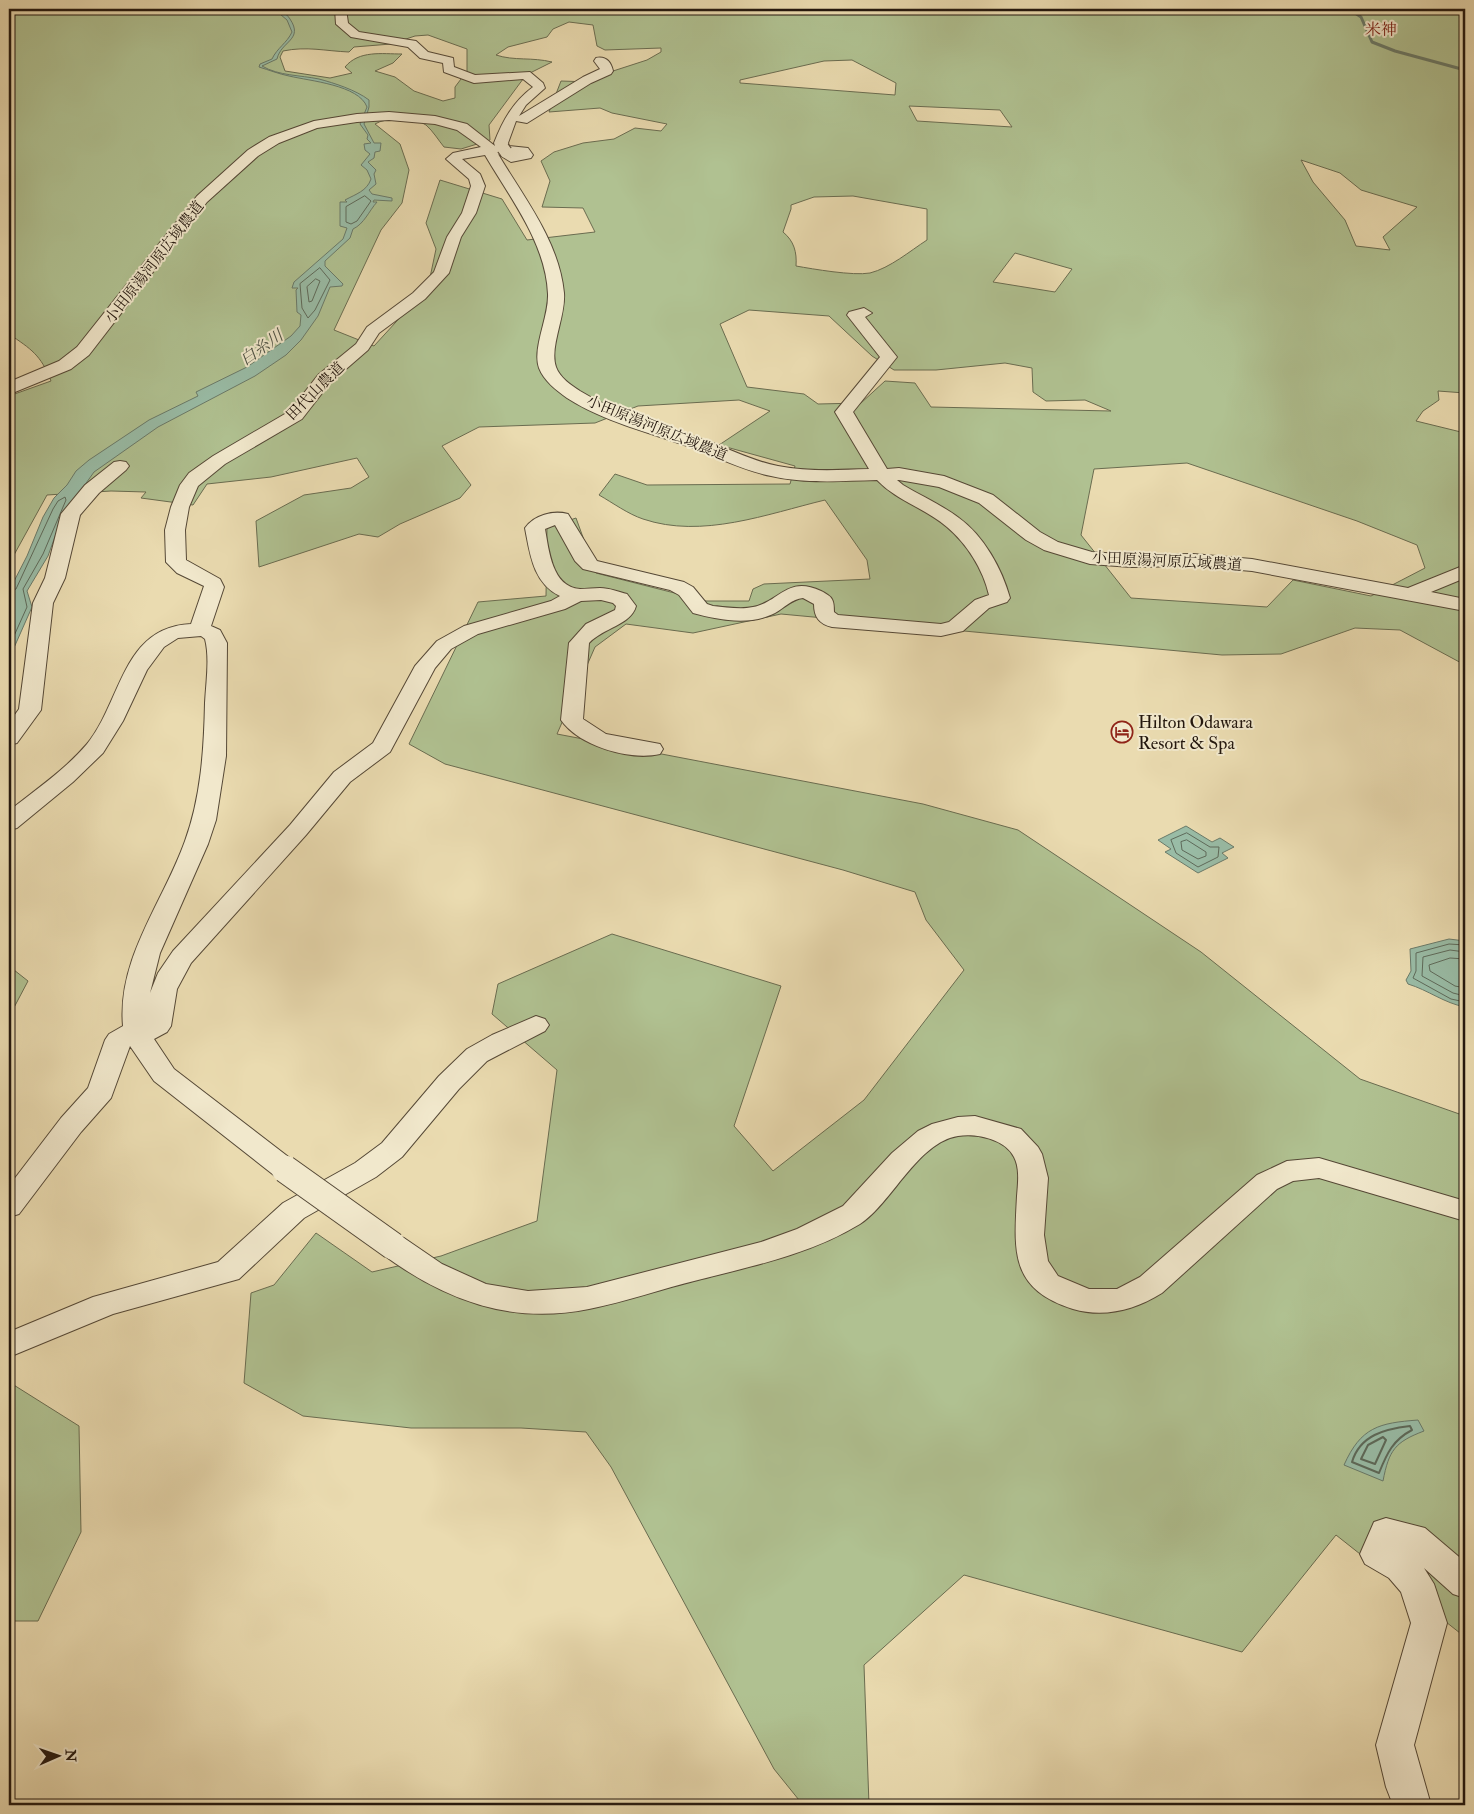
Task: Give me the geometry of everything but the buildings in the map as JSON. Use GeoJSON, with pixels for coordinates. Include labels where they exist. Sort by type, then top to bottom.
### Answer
{"type":"FeatureCollection","features":[{"type":"Feature","properties":{"kind":"street"},"geometry":{"type":"LineString","coordinates":[[341,9],[342,24],[352,34],[412,44],[424,55],[449,61],[448,69],[468,78],[479,79],[512,74],[529,76],[539,88],[525,99],[500,147]]}},
{"type":"Feature","properties":{"kind":"street"},"geometry":{"type":"LineString","coordinates":[[500,147],[525,117],[587,80],[607,72],[605,64],[600,61]]}},
{"type":"Feature","properties":{"kind":"street","name":"小田原湯河原広域農道"},"geometry":{"type":"LineString","coordinates":[[9,388],[65,365],[83,351],[125,300],[179,226],[202,199],[253,153],[297,130],[333,121],[389,116],[435,120],[462,127],[500,147],[546,248],[552,267],[556,295],[553,324],[545,356],[548,369],[558,383],[575,395],[608,411],[764,468],[799,475],[881,474],[926,478],[966,489],[986,499],[1033,536],[1066,552],[1090,558],[1131,561],[1193,560],[1252,565],[1465,605]]}},
{"type":"Feature","properties":{"kind":"street","name":"田代山農道"},"geometry":{"type":"LineString","coordinates":[[199,630],[214,587],[213,582],[184,569],[176,562],[174,553],[175,530],[190,485],[208,467],[296,415],[324,380],[362,347],[373,330],[436,281],[447,261],[454,237],[469,213],[478,186],[475,177],[453,160],[460,155],[500,147]]}},
{"type":"Feature","properties":{"kind":"street"},"geometry":{"type":"LineString","coordinates":[[652,750],[598,740],[579,730],[572,720],[579,643],[584,634],[594,627],[624,613],[626,606],[620,598],[601,594],[577,595],[562,591],[547,578],[535,528],[542,521],[561,518],[585,561],[590,565],[677,586],[686,591],[700,609],[708,611],[755,613],[765,611],[788,595],[806,593],[824,601],[824,614],[832,621],[941,630],[956,627],[982,604],[1000,598],[994,574],[961,530],[953,522],[911,500],[881,474],[846,418],[844,412],[889,357],[855,315],[864,313]]}},
{"type":"Feature","properties":{"kind":"street"},"geometry":{"type":"LineString","coordinates":[[9,738],[30,710],[43,603],[55,578],[71,514],[92,489],[120,466]]}},
{"type":"Feature","properties":{"kind":"street"},"geometry":{"type":"LineString","coordinates":[[1411,596],[1419,590],[1465,570]]}},
{"type":"Feature","properties":{"kind":"street"},"geometry":{"type":"LineString","coordinates":[[9,1207],[71,1125],[101,1091],[119,1040],[158,1026],[159,1002],[171,971],[211,922],[298,830],[342,777],[382,746],[426,666],[444,645],[472,630],[558,605],[577,595]]}},
{"type":"Feature","properties":{"kind":"street"},"geometry":{"type":"LineString","coordinates":[[9,823],[94,750],[109,730],[128,686],[156,643],[168,634],[199,630],[209,631],[217,640],[212,783],[204,822],[138,976],[134,1006],[139,1033],[153,1060],[164,1075],[285,1169],[394,1246],[430,1274],[466,1290],[500,1299],[540,1302],[579,1300],[782,1246],[824,1230],[854,1213],[908,1153],[936,1132],[966,1125],[985,1126],[1002,1132],[1021,1143],[1032,1161],[1034,1181],[1028,1248],[1034,1268],[1044,1281],[1058,1291],[1091,1302],[1114,1302],[1135,1296],[1151,1285],[1267,1182],[1287,1171],[1319,1168],[1465,1211]]}},
{"type":"Feature","properties":{"kind":"street"},"geometry":{"type":"LineString","coordinates":[[9,1345],[104,1306],[228,1271],[238,1264],[281,1221],[350,1178],[367,1170],[393,1148],[470,1060],[488,1047],[536,1025]]}},
{"type":"Feature","properties":{"kind":"street"},"geometry":{"type":"LineString","coordinates":[[1412,1805],[1405,1787],[1395,1745],[1430,1623],[1416,1584],[1401,1568],[1377,1554],[1386,1532],[1413,1538],[1465,1583]]}},
{"type":"Feature","properties":{"kind":"shaded area"},"geometry":{"type":"Polygon","coordinates":[[[9,9],[1465,9],[1465,393],[1438,391],[1439,400],[1423,411],[1416,421],[1465,433],[1465,665],[1400,630],[1355,628],[1281,654],[1222,655],[781,614],[693,633],[626,624],[595,647],[557,734],[923,804],[1018,830],[1201,952],[1360,1079],[1465,1116],[1465,1637],[1336,1535],[1242,1652],[964,1575],[864,1665],[869,1805],[803,1805],[774,1769],[611,1467],[586,1432],[521,1428],[411,1428],[303,1416],[244,1383],[251,1293],[274,1285],[316,1233],[372,1272],[441,1256],[537,1221],[557,1070],[492,1014],[498,984],[612,934],[781,986],[734,1126],[773,1171],[864,1100],[964,970],[926,920],[915,892],[843,870],[445,764],[409,744],[478,602],[546,596],[547,528],[576,518],[596,573],[706,601],[749,601],[753,589],[764,584],[870,579],[867,560],[825,500],[734,522],[688,526],[665,524],[637,517],[599,495],[615,474],[647,485],[790,484],[795,466],[719,445],[770,411],[739,400],[638,406],[595,423],[479,427],[442,446],[471,485],[460,498],[400,524],[378,537],[359,534],[259,567],[256,521],[304,495],[351,488],[369,477],[357,458],[271,477],[207,484],[193,505],[141,498],[146,492],[111,491],[47,495],[9,564],[9,396],[51,381],[34,353],[9,334],[9,9]],[[569,22],[553,29],[547,37],[508,47],[496,55],[552,62],[526,75],[489,125],[490,140],[461,149],[444,147],[429,127],[415,120],[393,119],[375,124],[400,144],[409,170],[402,203],[381,230],[334,330],[374,346],[428,287],[436,249],[426,223],[440,180],[502,199],[527,240],[595,232],[583,208],[542,207],[550,181],[541,161],[554,152],[583,143],[614,139],[635,128],[661,131],[667,124],[612,113],[600,108],[549,112],[561,81],[591,82],[610,72],[647,60],[661,52],[661,48],[605,50],[597,46],[593,25],[569,22]],[[428,35],[415,36],[391,44],[354,47],[349,52],[308,49],[283,51],[280,57],[285,71],[330,78],[352,73],[345,67],[364,55],[402,54],[393,63],[375,71],[395,77],[414,91],[443,101],[455,98],[455,87],[467,71],[467,49],[428,35]],[[852,60],[824,61],[740,80],[740,83],[895,95],[896,83],[852,60]],[[909,106],[917,121],[1012,127],[1000,110],[909,106]],[[1301,160],[1313,182],[1345,220],[1356,246],[1390,250],[1383,237],[1417,207],[1361,190],[1340,173],[1301,160]],[[853,196],[814,197],[791,205],[783,232],[790,239],[794,247],[796,266],[844,273],[870,273],[892,263],[927,240],[927,209],[853,196]],[[1015,253],[993,282],[1055,292],[1072,269],[1015,253]],[[749,310],[720,324],[747,387],[804,394],[818,404],[861,403],[885,381],[915,383],[931,407],[1111,411],[1085,400],[1046,401],[1033,392],[1032,368],[1005,363],[936,370],[894,370],[872,356],[829,316],[749,310]],[[1187,463],[1094,469],[1081,535],[1131,598],[1267,607],[1293,580],[1371,596],[1425,568],[1417,545],[1357,521],[1187,463]]]}},
{"type":"Feature","properties":{"kind":"shaded area"},"geometry":{"type":"Polygon","coordinates":[[[9,966],[28,981],[9,1017],[9,966]]]}},
{"type":"Feature","properties":{"kind":"shaded area"},"geometry":{"type":"Polygon","coordinates":[[[9,1382],[79,1426],[81,1532],[38,1621],[9,1621],[9,1382]]]}},
{"type":"Feature","properties":{"kind":"water"},"geometry":{"type":"Polygon","coordinates":[[[274,9],[287,15],[294,26],[294,32],[293,36],[279,53],[277,59],[262,66],[282,73],[319,79],[351,90],[369,100],[364,124],[374,143],[381,143],[380,151],[375,152],[374,158],[368,162],[376,170],[374,174],[376,184],[369,190],[372,194],[392,198],[392,201],[374,200],[373,202],[377,202],[363,221],[353,229],[350,238],[325,261],[325,266],[343,284],[342,286],[330,287],[318,316],[301,340],[286,355],[255,376],[158,427],[94,472],[62,517],[48,556],[27,591],[32,607],[9,659],[9,591],[27,556],[43,517],[54,498],[67,485],[76,471],[89,460],[149,420],[198,396],[196,392],[247,367],[291,336],[300,326],[301,315],[297,312],[296,290],[298,288],[292,288],[294,282],[343,239],[347,228],[340,226],[340,202],[347,202],[345,200],[364,189],[371,179],[367,170],[361,165],[370,154],[365,150],[364,144],[371,143],[360,124],[367,107],[362,100],[354,94],[333,85],[285,75],[259,67],[260,64],[272,59],[292,32],[287,20],[274,9]]]}},
{"type":"Feature","properties":{"kind":"water"},"geometry":{"type":"Polygon","coordinates":[[[1186,826],[1212,842],[1220,838],[1234,847],[1222,853],[1228,858],[1198,873],[1165,852],[1171,849],[1158,840],[1186,826]]]}},
{"type":"Feature","properties":{"kind":"water"},"geometry":{"type":"Polygon","coordinates":[[[1449,939],[1465,941],[1465,1007],[1450,1003],[1408,984],[1406,980],[1411,971],[1410,949],[1449,939]]]}},
{"type":"Feature","properties":{"kind":"water"},"geometry":{"type":"Polygon","coordinates":[[[1418,1420],[1424,1431],[1406,1439],[1395,1448],[1388,1462],[1383,1481],[1344,1465],[1357,1442],[1373,1429],[1392,1423],[1418,1420]]]}},
{"type":"Feature","properties":{"kind":"waterway"},"geometry":{"type":"LineString","coordinates":[[1349,9],[1361,17],[1372,42],[1395,51],[1465,70]]}},
{"type":"Feature","properties":{"kind":"waterway"},"geometry":{"type":"LineString","coordinates":[[1465,198],[1461,203],[1465,207]]}},
{"type":"Feature","properties":{"kind":"place","name":"Hilton Odawara Resort & Spa"},"geometry":{"type":"Point","coordinates":[1122,732]}},
{"type":"Feature","properties":{"kind":"district","name":"米神"},"geometry":{"type":"Point","coordinates":[1381,29]}},
{"type":"Feature","properties":{"kind":"water label","name":"白糸川"},"geometry":{"type":"Point","coordinates":[261,347]}}]}
